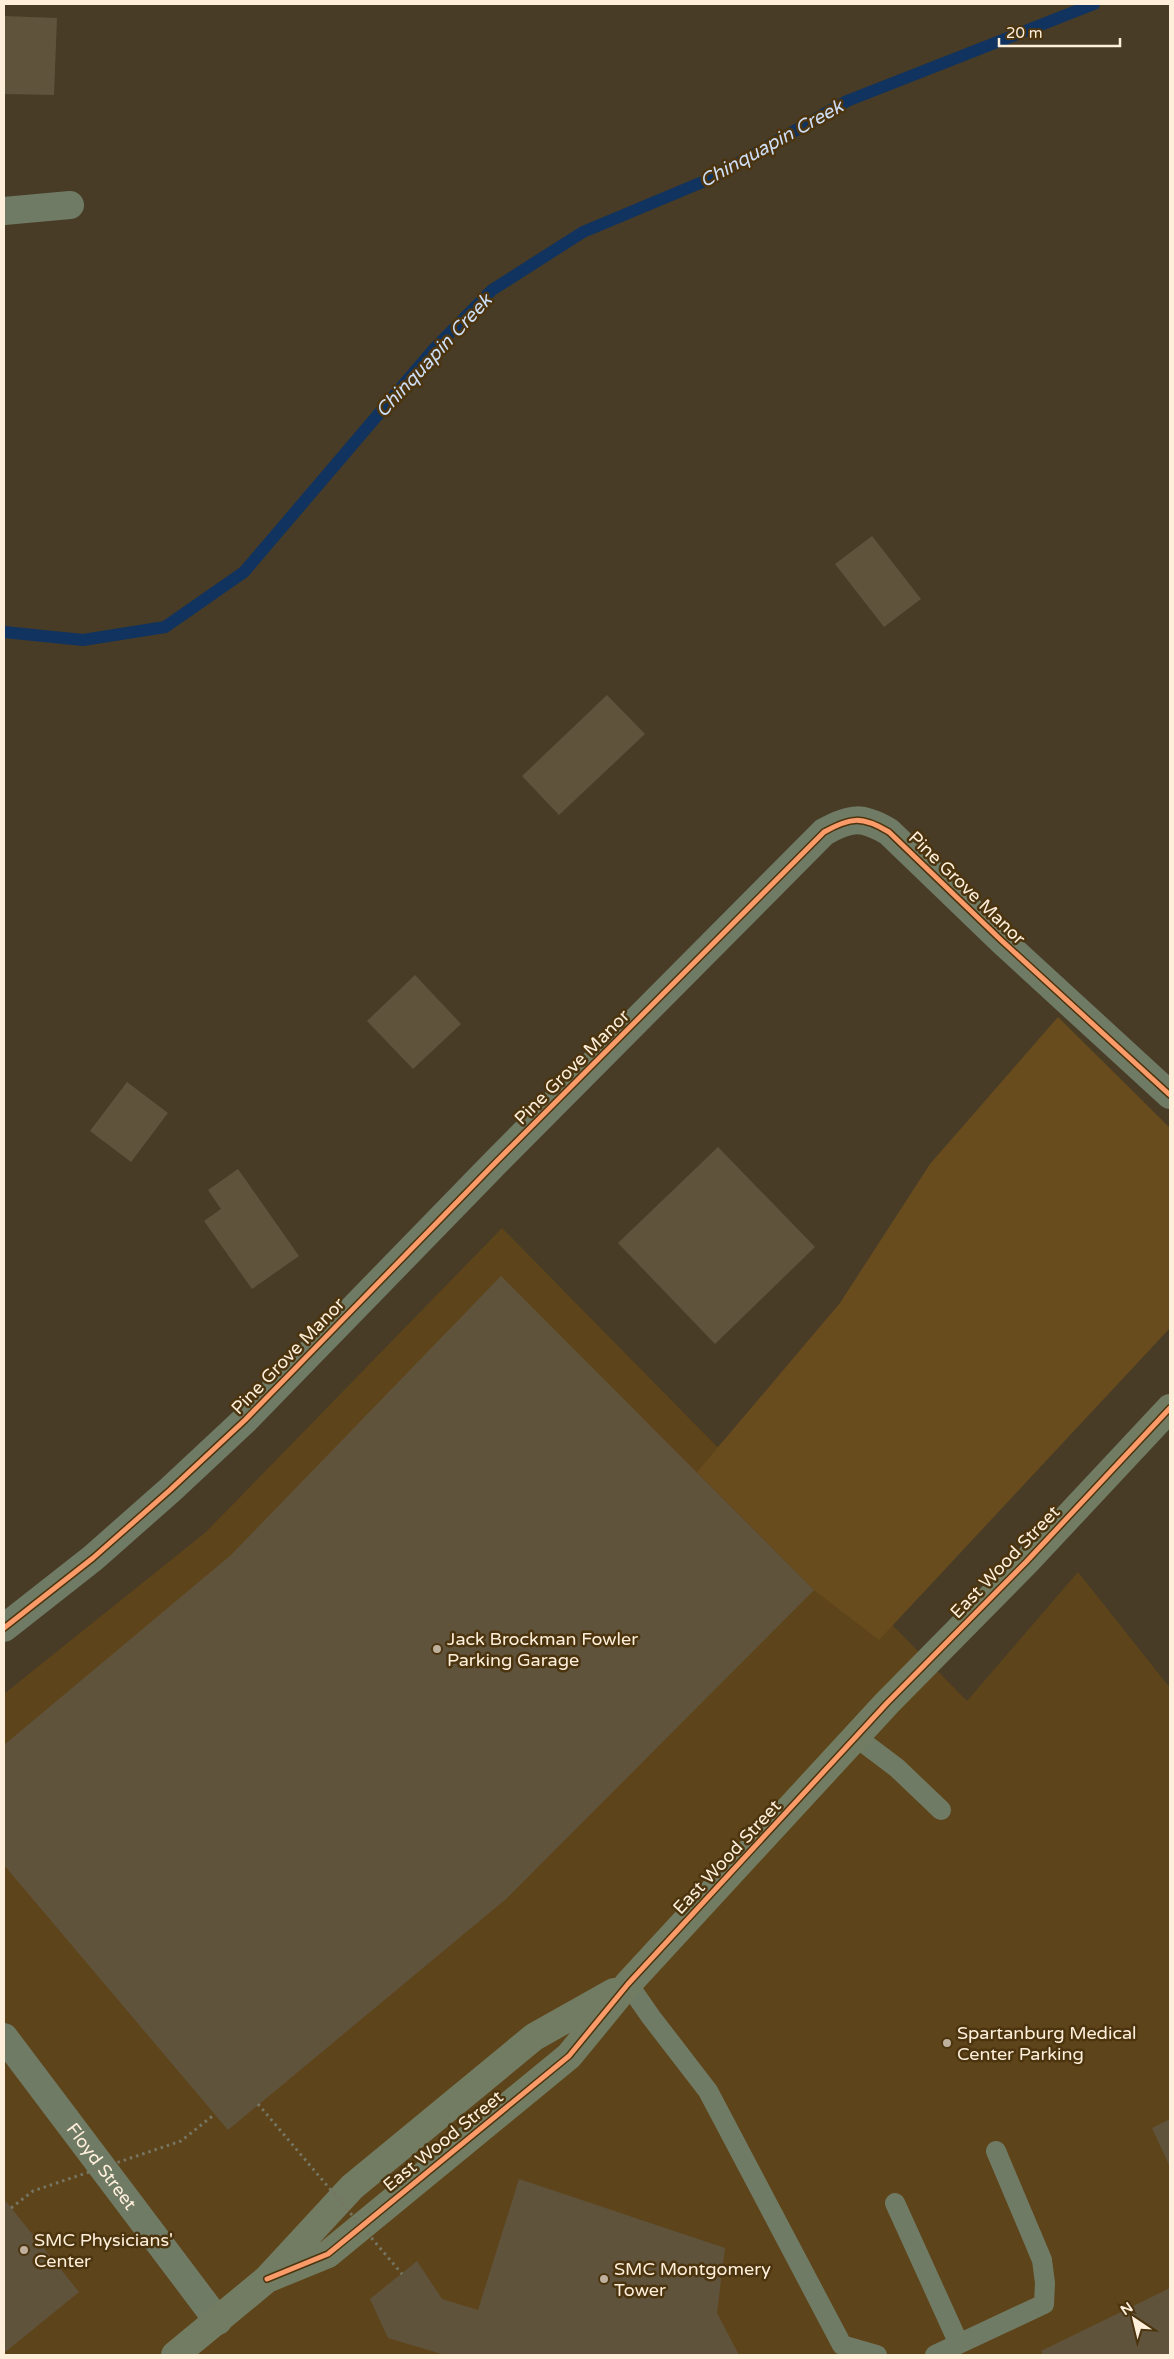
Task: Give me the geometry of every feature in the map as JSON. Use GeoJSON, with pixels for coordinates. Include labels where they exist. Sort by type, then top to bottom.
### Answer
{"type":"FeatureCollection","features":[{"type":"Feature","properties":{"kind":"street"},"geometry":{"type":"LineString","coordinates":[[4,211],[70,206]]}},
{"type":"Feature","properties":{"kind":"street","name":"Pine Grove Manor"},"geometry":{"type":"LineString","coordinates":[[4,1628],[100,1552],[245,1420],[503,1155],[817,839],[824,832],[844,821],[868,820],[889,832],[1001,940],[1170,1095]]}},
{"type":"Feature","properties":{"kind":"street","name":"East Wood Street"},"geometry":{"type":"LineString","coordinates":[[267,2279],[328,2254],[569,2056],[628,1984],[856,1738],[1170,1408]]}},
{"type":"Feature","properties":{"kind":"street","name":"East Wood Street"},"geometry":{"type":"LineString","coordinates":[[175,2355],[267,2279],[352,2187],[534,2037],[628,1984]]}},
{"type":"Feature","properties":{"kind":"street","name":"Floyd Street"},"geometry":{"type":"LineString","coordinates":[[4,2037],[218,2321]]}},
{"type":"Feature","properties":{"kind":"lane"},"geometry":{"type":"LineString","coordinates":[[856,1738],[896,1768],[941,1810]]}},
{"type":"Feature","properties":{"kind":"lane"},"geometry":{"type":"LineString","coordinates":[[628,1984],[651,2017],[708,2090],[842,2345],[877,2355]]}},
{"type":"Feature","properties":{"kind":"lane"},"geometry":{"type":"LineString","coordinates":[[935,2355],[1044,2304],[1045,2283],[1042,2260],[996,2151]]}},
{"type":"Feature","properties":{"kind":"lane"},"geometry":{"type":"LineString","coordinates":[[895,2203],[959,2344]]}},
{"type":"Feature","properties":{"kind":"path"},"geometry":{"type":"LineString","coordinates":[[258,2104],[402,2274]]}},
{"type":"Feature","properties":{"kind":"path"},"geometry":{"type":"LineString","coordinates":[[11,2208],[33,2191],[181,2141],[215,2114]]}},
{"type":"Feature","properties":{"kind":"shaded area"},"geometry":{"type":"Polygon","coordinates":[[[1058,1017],[1170,1128],[1170,1328],[879,1640],[814,1590],[697,1472],[840,1303],[930,1164],[1058,1017]]]}},
{"type":"Feature","properties":{"kind":"shaded area"},"geometry":{"type":"Polygon","coordinates":[[[502,1228],[967,1701],[1078,1572],[1170,1688],[1170,2355],[4,2355],[4,1694],[206,1532],[502,1228]]]}},
{"type":"Feature","properties":{"kind":"building"},"geometry":{"type":"Polygon","coordinates":[[[4,16],[57,18],[54,95],[4,94],[4,16]]]}},
{"type":"Feature","properties":{"kind":"building"},"geometry":{"type":"Polygon","coordinates":[[[872,536],[921,599],[884,627],[835,564],[872,536]]]}},
{"type":"Feature","properties":{"kind":"building"},"geometry":{"type":"Polygon","coordinates":[[[607,695],[645,734],[559,815],[522,776],[607,695]]]}},
{"type":"Feature","properties":{"kind":"building"},"geometry":{"type":"Polygon","coordinates":[[[415,975],[461,1024],[413,1069],[367,1021],[415,975]]]}},
{"type":"Feature","properties":{"kind":"building"},"geometry":{"type":"Polygon","coordinates":[[[127,1082],[168,1113],[131,1162],[90,1131],[127,1082]]]}},
{"type":"Feature","properties":{"kind":"building"},"geometry":{"type":"Polygon","coordinates":[[[718,1147],[815,1247],[715,1344],[618,1243],[718,1147]]]}},
{"type":"Feature","properties":{"kind":"building"},"geometry":{"type":"Polygon","coordinates":[[[238,1169],[299,1256],[252,1289],[204,1221],[221,1209],[208,1190],[238,1169]]]}},
{"type":"Feature","properties":{"kind":"building","name":"Jack Brockman Fowler Parking Garage"},"geometry":{"type":"Polygon","coordinates":[[[501,1276],[814,1590],[506,1899],[228,2130],[4,1865],[4,1745],[231,1555],[501,1276]]]}},
{"type":"Feature","properties":{"kind":"building"},"geometry":{"type":"Polygon","coordinates":[[[1170,2119],[1170,2167],[1152,2128],[1170,2119]]]}},
{"type":"Feature","properties":{"kind":"building","name":"SMC Montgomery Tower"},"geometry":{"type":"Polygon","coordinates":[[[519,2179],[725,2248],[717,2313],[739,2355],[445,2355],[388,2338],[370,2299],[417,2261],[442,2299],[478,2310],[519,2179]]]}},
{"type":"Feature","properties":{"kind":"building","name":"SMC Physicians' Center"},"geometry":{"type":"Polygon","coordinates":[[[4,2199],[79,2292],[4,2353],[4,2199]]]}},
{"type":"Feature","properties":{"kind":"building"},"geometry":{"type":"Polygon","coordinates":[[[1170,2288],[1170,2355],[1043,2355],[1041,2351],[1170,2288]]]}},
{"type":"Feature","properties":{"kind":"waterway","name":"Chinquapin Creek"},"geometry":{"type":"LineString","coordinates":[[4,632],[83,640],[165,627],[244,572],[434,349],[492,290],[583,232],[712,178],[847,101],[1094,4]]}},
{"type":"Feature","properties":{"kind":"cycle path"},"geometry":{"type":"LineString","coordinates":[[4,1628],[93,1558],[245,1420],[496,1162],[824,832],[833,827],[856,820],[871,823],[889,832],[1001,940],[1170,1095]]}},
{"type":"Feature","properties":{"kind":"cycle path"},"geometry":{"type":"LineString","coordinates":[[267,2279],[328,2254],[569,2056],[628,1984],[887,1703],[1026,1562],[1170,1408]]}},
{"type":"Feature","properties":{"kind":"place","name":"Jack Brockman Fowler Parking Garage"},"geometry":{"type":"Point","coordinates":[437,1649]}},
{"type":"Feature","properties":{"kind":"place","name":"Spartanburg Medical Center Parking"},"geometry":{"type":"Point","coordinates":[947,2043]}},
{"type":"Feature","properties":{"kind":"place","name":"SMC Physicians' Center"},"geometry":{"type":"Point","coordinates":[24,2250]}},
{"type":"Feature","properties":{"kind":"place","name":"SMC Montgomery Tower"},"geometry":{"type":"Point","coordinates":[604,2279]}}]}
